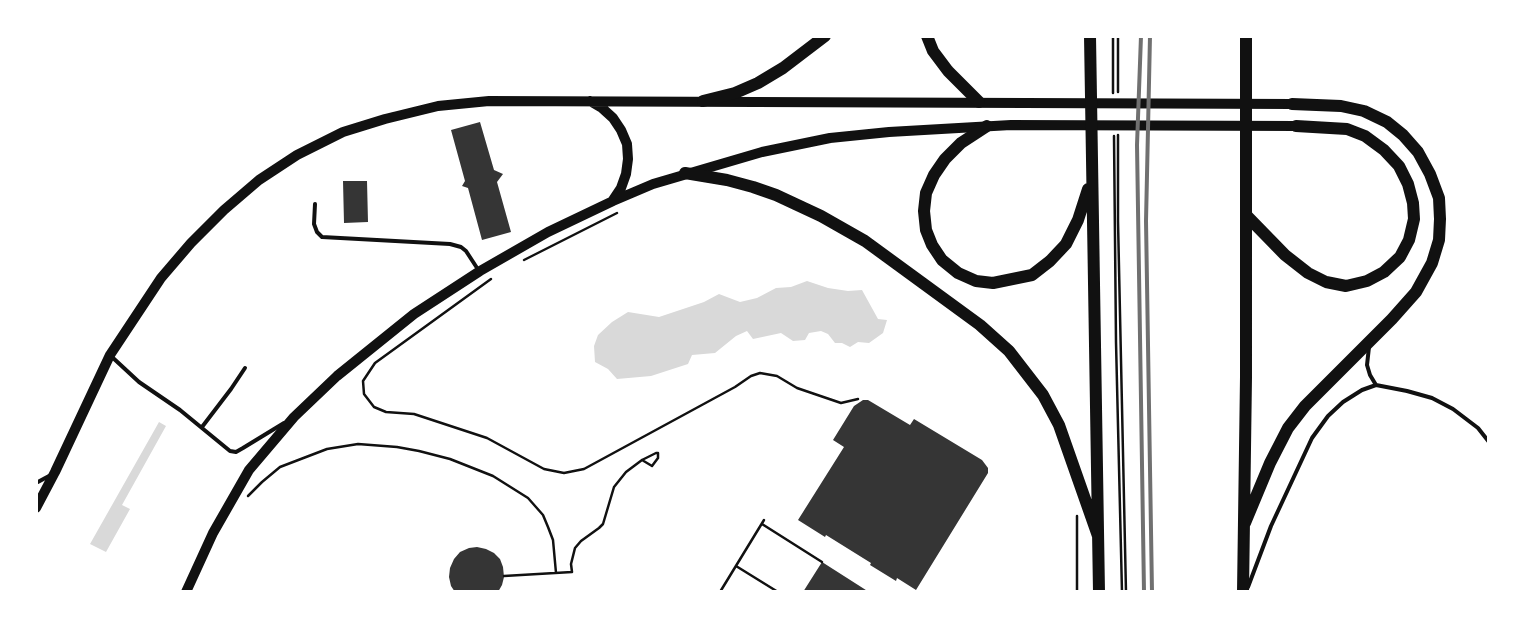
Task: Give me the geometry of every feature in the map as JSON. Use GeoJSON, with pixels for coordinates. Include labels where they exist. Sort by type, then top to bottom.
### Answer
{"type":"FeatureCollection","features":[{"type":"Feature","properties":{"kind":"highway"},"geometry":{"type":"LineString","coordinates":[[703,101],[735,93],[758,83],[783,68],[824,36]]}},
{"type":"Feature","properties":{"kind":"highway"},"geometry":{"type":"LineString","coordinates":[[927,36],[933,51],[948,71],[979,102]]}},
{"type":"Feature","properties":{"kind":"highway"},"geometry":{"type":"LineString","coordinates":[[1090,36],[1099,592]]}},
{"type":"Feature","properties":{"kind":"highway"},"geometry":{"type":"LineString","coordinates":[[1245,592],[1246,36]]}},
{"type":"Feature","properties":{"kind":"highway"},"geometry":{"type":"LineString","coordinates":[[1244,523],[1270,463],[1288,428],[1306,406],[1416,292],[1432,263],[1439,240],[1439,198],[1430,174],[1418,152],[1402,135],[1386,122],[1364,111],[1341,106],[1292,104]]}},
{"type":"Feature","properties":{"kind":"highway"},"geometry":{"type":"LineString","coordinates":[[987,126],[961,143],[945,159],[934,175],[926,193],[924,211],[926,230],[932,245],[942,260],[958,273],[976,281],[993,283],[1032,274],[1050,262],[1066,244],[1078,220],[1092,180]]}},
{"type":"Feature","properties":{"kind":"highway"},"geometry":{"type":"LineString","coordinates":[[1246,215],[1285,255],[1308,273],[1326,282],[1346,286],[1367,281],[1384,272],[1400,257],[1409,240],[1414,219],[1413,203],[1408,184],[1399,166],[1384,150],[1365,136],[1347,129],[1296,126]]}},
{"type":"Feature","properties":{"kind":"highway"},"geometry":{"type":"LineString","coordinates":[[685,173],[727,180],[752,187],[776,195],[821,216],[865,241],[980,325],[1009,351],[1032,380],[1051,410],[1073,460],[1098,536]]}},
{"type":"Feature","properties":{"kind":"main road"},"geometry":{"type":"LineString","coordinates":[[589,100],[613,118],[621,130],[626,144],[628,159],[626,174],[621,188],[613,201]]}},
{"type":"Feature","properties":{"kind":"main road"},"geometry":{"type":"LineString","coordinates":[[36,508],[110,355],[161,278],[191,243],[224,210],[259,180],[297,155],[343,132],[438,106],[489,101],[1292,104]]}},
{"type":"Feature","properties":{"kind":"main road"},"geometry":{"type":"LineString","coordinates":[[186,592],[213,533],[249,470],[294,417],[337,376],[375,343],[414,314],[480,271],[548,232],[653,184],[685,173],[762,152],[830,138],[889,132],[1011,125],[1296,126]]}},
{"type":"Feature","properties":{"kind":"lane"},"geometry":{"type":"LineString","coordinates":[[315,204],[314,224],[317,232],[322,237],[450,244],[461,247],[466,251],[480,271]]}},
{"type":"Feature","properties":{"kind":"lane"},"geometry":{"type":"LineString","coordinates":[[1370,340],[1367,365],[1376,385]]}},
{"type":"Feature","properties":{"kind":"lane"},"geometry":{"type":"LineString","coordinates":[[110,355],[139,382],[202,426],[230,451],[236,452],[294,417]]}},
{"type":"Feature","properties":{"kind":"lane"},"geometry":{"type":"LineString","coordinates":[[202,426],[245,368]]}},
{"type":"Feature","properties":{"kind":"lane"},"geometry":{"type":"LineString","coordinates":[[1245,592],[1271,526],[1312,438],[1328,416],[1343,402],[1362,390],[1376,385],[1432,398],[1452,409],[1478,428],[1489,442]]}},
{"type":"Feature","properties":{"kind":"lane"},"geometry":{"type":"LineString","coordinates":[[36,483],[55,472]]}},
{"type":"Feature","properties":{"kind":"path"},"geometry":{"type":"LineString","coordinates":[[1113,36],[1113,93]]}},
{"type":"Feature","properties":{"kind":"path"},"geometry":{"type":"LineString","coordinates":[[1118,36],[1118,94]]}},
{"type":"Feature","properties":{"kind":"path"},"geometry":{"type":"LineString","coordinates":[[1118,129],[1118,230],[1126,592]]}},
{"type":"Feature","properties":{"kind":"path"},"geometry":{"type":"LineString","coordinates":[[1114,133],[1116,342],[1122,592]]}},
{"type":"Feature","properties":{"kind":"path"},"geometry":{"type":"LineString","coordinates":[[517,264],[618,212]]}},
{"type":"Feature","properties":{"kind":"path"},"geometry":{"type":"LineString","coordinates":[[492,278],[375,363],[363,381],[364,394],[374,408],[386,412],[414,414],[487,438],[544,469],[564,473],[584,469],[735,387],[751,376],[760,373],[777,376],[797,388],[841,403],[858,399]]}},
{"type":"Feature","properties":{"kind":"path"},"geometry":{"type":"LineString","coordinates":[[247,496],[280,467],[326,449],[358,444],[419,451],[450,459],[493,476],[528,498],[543,515],[553,540],[556,573]]}},
{"type":"Feature","properties":{"kind":"path"},"geometry":{"type":"LineString","coordinates":[[504,576],[572,572],[571,564],[576,548],[581,541],[599,528],[606,516],[614,487],[626,472],[642,460],[658,453],[658,458],[652,466],[642,460]]}},
{"type":"Feature","properties":{"kind":"path"},"geometry":{"type":"LineString","coordinates":[[1077,508],[1077,592]]}},
{"type":"Feature","properties":{"kind":"path"},"geometry":{"type":"LineString","coordinates":[[720,592],[764,520]]}},
{"type":"Feature","properties":{"kind":"path"},"geometry":{"type":"LineString","coordinates":[[762,524],[822,562]]}},
{"type":"Feature","properties":{"kind":"path"},"geometry":{"type":"LineString","coordinates":[[736,566],[778,592]]}},
{"type":"Feature","properties":{"kind":"shaded area"},"geometry":{"type":"Polygon","coordinates":[[[807,281],[828,288],[848,291],[862,290],[878,319],[887,320],[883,333],[869,343],[858,342],[850,347],[842,343],[835,343],[828,334],[821,331],[809,333],[805,340],[793,341],[781,333],[753,339],[747,331],[736,336],[715,353],[692,355],[688,364],[651,376],[617,379],[608,369],[595,362],[594,346],[598,335],[612,322],[628,312],[659,317],[704,302],[719,294],[740,302],[757,298],[776,288],[791,287],[807,281]]]}},
{"type":"Feature","properties":{"kind":"shaded area"},"geometry":{"type":"Polygon","coordinates":[[[159,422],[166,426],[122,505],[130,509],[106,552],[90,544],[159,422]]]}},
{"type":"Feature","properties":{"kind":"building"},"geometry":{"type":"Polygon","coordinates":[[[480,122],[494,170],[503,174],[497,182],[511,232],[482,240],[468,188],[462,186],[465,181],[451,130],[480,122]]]}},
{"type":"Feature","properties":{"kind":"building"},"geometry":{"type":"Polygon","coordinates":[[[343,181],[367,181],[368,222],[344,223],[343,181]]]}},
{"type":"Feature","properties":{"kind":"building"},"geometry":{"type":"Polygon","coordinates":[[[863,400],[868,400],[910,425],[914,419],[982,460],[988,468],[988,473],[916,590],[897,578],[896,581],[870,565],[871,563],[798,520],[844,447],[833,440],[854,406],[863,400]]]}},
{"type":"Feature","properties":{"kind":"building"},"geometry":{"type":"Polygon","coordinates":[[[477,547],[494,553],[500,559],[504,577],[502,585],[498,592],[455,592],[449,577],[454,559],[460,552],[477,547]]]}},
{"type":"Feature","properties":{"kind":"building"},"geometry":{"type":"Polygon","coordinates":[[[822,562],[869,592],[803,592],[822,562]]]}},
{"type":"Feature","properties":{"kind":"railway"},"geometry":{"type":"LineString","coordinates":[[1141,36],[1137,145],[1144,592]]}},
{"type":"Feature","properties":{"kind":"railway"},"geometry":{"type":"LineString","coordinates":[[1150,36],[1146,221],[1152,592]]}}]}
